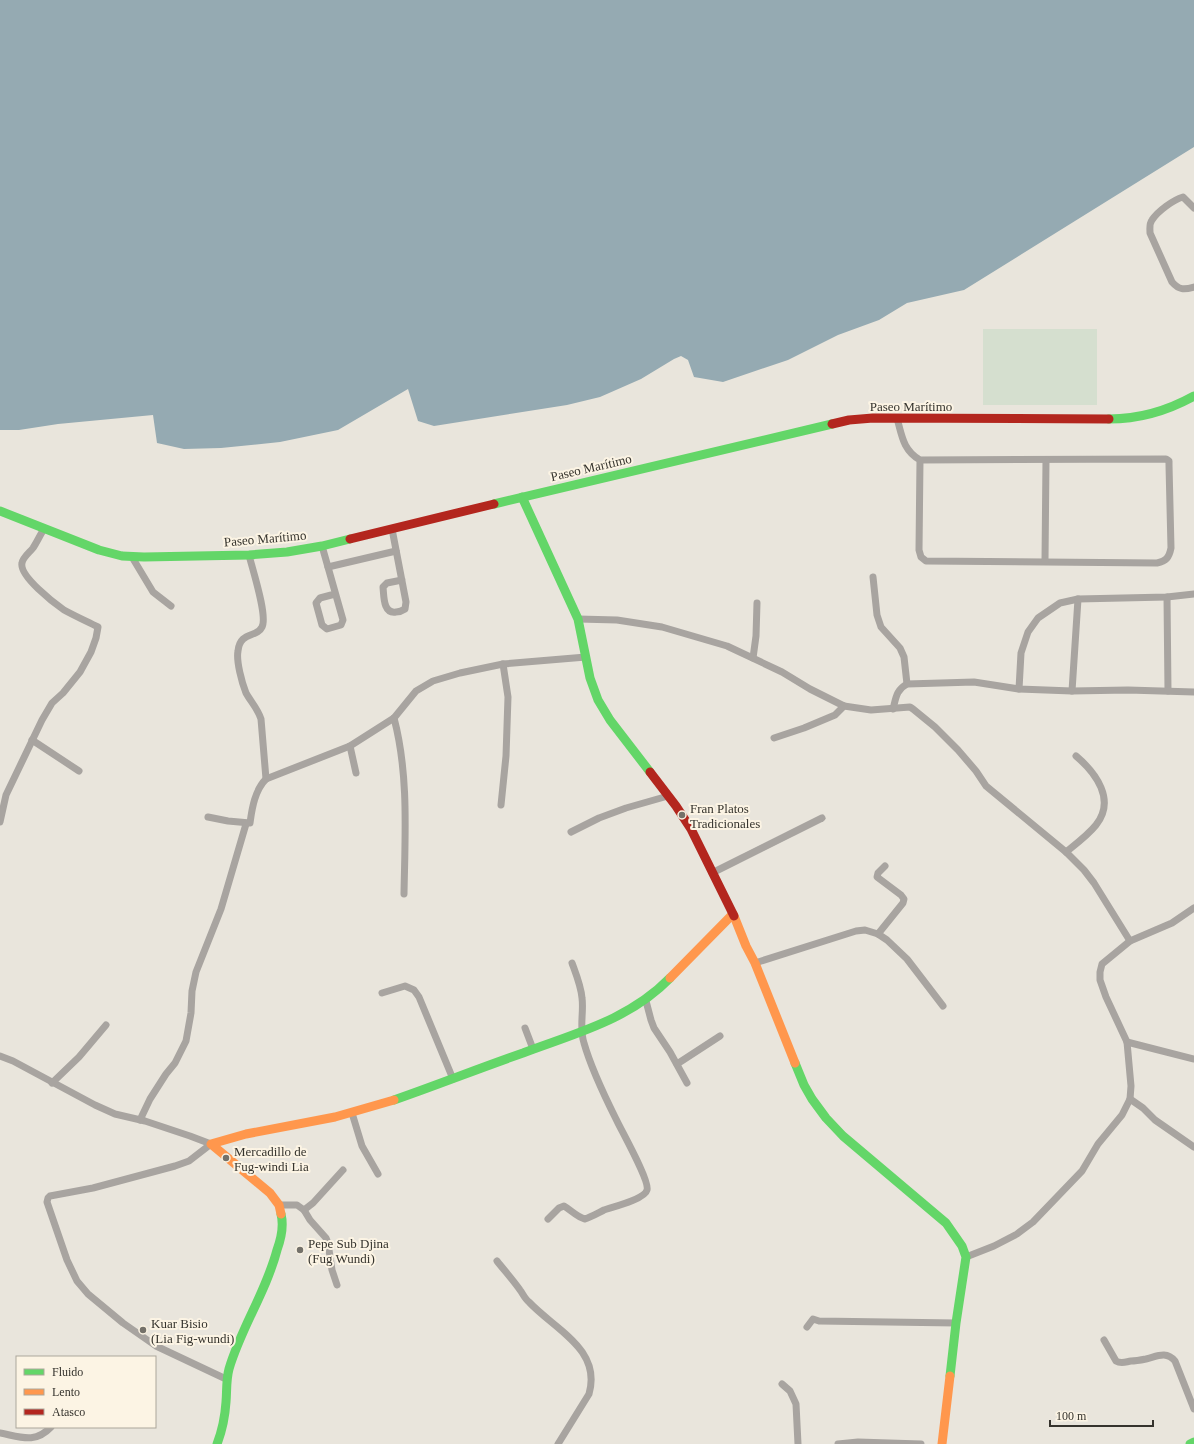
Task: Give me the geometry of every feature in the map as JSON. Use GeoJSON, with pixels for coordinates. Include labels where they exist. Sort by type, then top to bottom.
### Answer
{"type":"FeatureCollection","features":[{"type":"Feature","properties":{"kind":"street"},"geometry":{"type":"LineString","coordinates":[[1194,208],[1183,197],[1175,199],[1152,220],[1149,226],[1150,233],[1172,282],[1176,287],[1187,290],[1194,287]]}},
{"type":"Feature","properties":{"kind":"street","name":"Paseo Marítimo"},"geometry":{"type":"LineString","coordinates":[[0,510],[99,550],[122,556],[249,555],[287,552],[322,546],[849,420],[897,418],[1126,419],[1151,415],[1194,396]]}},
{"type":"Feature","properties":{"kind":"street"},"geometry":{"type":"LineString","coordinates":[[897,418],[904,444],[912,456],[920,460],[1166,458],[1169,461],[1170,555],[1166,561],[1157,563],[926,561],[921,557],[919,550],[920,460]]}},
{"type":"Feature","properties":{"kind":"street"},"geometry":{"type":"LineString","coordinates":[[1045,561],[1046,460]]}},
{"type":"Feature","properties":{"kind":"street"},"geometry":{"type":"LineString","coordinates":[[522,497],[578,619],[590,678],[598,700],[610,720],[668,796],[691,829],[755,963],[774,1015],[804,1085],[818,1108],[843,1136],[946,1222],[962,1246],[966,1257],[956,1323],[942,1444]]}},
{"type":"Feature","properties":{"kind":"street"},"geometry":{"type":"LineString","coordinates":[[0,822],[6,795],[32,740],[52,703],[63,693],[80,672],[91,652],[98,627],[64,610],[31,581],[22,569],[23,560],[44,529]]}},
{"type":"Feature","properties":{"kind":"street"},"geometry":{"type":"LineString","coordinates":[[392,529],[396,551],[402,580],[406,602],[406,609],[404,611],[392,613],[386,608],[383,587],[387,583],[402,580]]}},
{"type":"Feature","properties":{"kind":"street"},"geometry":{"type":"LineString","coordinates":[[322,546],[336,594],[342,623],[341,625],[327,629],[322,625],[316,603],[320,598],[336,594]]}},
{"type":"Feature","properties":{"kind":"street"},"geometry":{"type":"LineString","coordinates":[[328,567],[396,551]]}},
{"type":"Feature","properties":{"kind":"street"},"geometry":{"type":"LineString","coordinates":[[249,555],[264,619],[262,627],[257,632],[247,635],[240,642],[237,652],[241,677],[246,692],[258,711],[261,720],[266,779]]}},
{"type":"Feature","properties":{"kind":"street"},"geometry":{"type":"LineString","coordinates":[[132,557],[153,592],[171,606]]}},
{"type":"Feature","properties":{"kind":"street"},"geometry":{"type":"LineString","coordinates":[[873,577],[877,615],[880,626],[900,648],[904,657],[907,684]]}},
{"type":"Feature","properties":{"kind":"street"},"geometry":{"type":"LineString","coordinates":[[1020,689],[1021,653],[1028,632],[1038,618],[1060,603],[1078,599],[1167,597],[1194,594]]}},
{"type":"Feature","properties":{"kind":"street"},"geometry":{"type":"LineString","coordinates":[[1167,597],[1168,691]]}},
{"type":"Feature","properties":{"kind":"street"},"geometry":{"type":"LineString","coordinates":[[1072,691],[1078,599]]}},
{"type":"Feature","properties":{"kind":"street"},"geometry":{"type":"LineString","coordinates":[[753,658],[756,636],[757,603]]}},
{"type":"Feature","properties":{"kind":"street"},"geometry":{"type":"LineString","coordinates":[[578,619],[617,620],[662,627],[727,646],[782,672],[810,689],[844,706],[871,710],[910,707],[943,735],[976,770],[986,786],[1066,852],[1084,870],[1094,883],[1130,941]]}},
{"type":"Feature","properties":{"kind":"street"},"geometry":{"type":"LineString","coordinates":[[140,1120],[150,1099],[175,1062],[186,1040],[196,972],[221,909],[246,824],[250,823],[253,803],[262,783],[266,779],[313,762],[350,746],[394,718],[416,691],[433,681],[460,673],[503,664],[586,657]]}},
{"type":"Feature","properties":{"kind":"street"},"geometry":{"type":"LineString","coordinates":[[502,805],[506,756],[508,697],[503,664]]}},
{"type":"Feature","properties":{"kind":"street"},"geometry":{"type":"LineString","coordinates":[[893,709],[897,693],[901,687],[907,684],[974,682],[1020,689],[1194,692]]}},
{"type":"Feature","properties":{"kind":"street"},"geometry":{"type":"LineString","coordinates":[[774,738],[804,728],[835,715],[844,706]]}},
{"type":"Feature","properties":{"kind":"street"},"geometry":{"type":"LineString","coordinates":[[394,718],[399,738],[404,787],[404,894]]}},
{"type":"Feature","properties":{"kind":"street"},"geometry":{"type":"LineString","coordinates":[[32,740],[79,771]]}},
{"type":"Feature","properties":{"kind":"street"},"geometry":{"type":"LineString","coordinates":[[350,746],[356,773]]}},
{"type":"Feature","properties":{"kind":"street"},"geometry":{"type":"LineString","coordinates":[[1066,852],[1096,826],[1102,816],[1106,803],[1099,782],[1089,767],[1076,756]]}},
{"type":"Feature","properties":{"kind":"street"},"geometry":{"type":"LineString","coordinates":[[571,832],[599,818],[626,808],[668,796]]}},
{"type":"Feature","properties":{"kind":"street"},"geometry":{"type":"LineString","coordinates":[[208,816],[246,824]]}},
{"type":"Feature","properties":{"kind":"street"},"geometry":{"type":"LineString","coordinates":[[712,873],[822,818]]}},
{"type":"Feature","properties":{"kind":"street"},"geometry":{"type":"LineString","coordinates":[[878,934],[903,903],[904,899],[901,895],[877,877],[878,873],[885,866]]}},
{"type":"Feature","properties":{"kind":"street"},"geometry":{"type":"LineString","coordinates":[[966,1257],[994,1246],[1017,1234],[1033,1222],[1082,1171],[1098,1144],[1122,1115],[1130,1099],[1131,1086],[1127,1042],[1106,997],[1100,980],[1102,964],[1130,941],[1172,923],[1194,908]]}},
{"type":"Feature","properties":{"kind":"street"},"geometry":{"type":"LineString","coordinates":[[226,1379],[156,1346],[123,1323],[88,1294],[77,1281],[67,1260],[47,1202],[50,1196],[93,1188],[175,1166],[189,1161],[211,1144],[232,1137],[352,1113],[453,1079],[582,1032],[610,1020],[646,1001],[657,992],[732,914]]}},
{"type":"Feature","properties":{"kind":"street"},"geometry":{"type":"LineString","coordinates":[[755,963],[856,931],[865,930],[878,934],[907,959],[943,1006]]}},
{"type":"Feature","properties":{"kind":"street"},"geometry":{"type":"LineString","coordinates":[[548,1219],[559,1208],[564,1206],[571,1210],[579,1218],[585,1219],[629,1202],[645,1194],[647,1191],[647,1186],[642,1172],[597,1076],[583,1042],[582,997],[579,982],[572,962]]}},
{"type":"Feature","properties":{"kind":"street"},"geometry":{"type":"LineString","coordinates":[[382,993],[406,986],[414,990],[419,997],[453,1079]]}},
{"type":"Feature","properties":{"kind":"street"},"geometry":{"type":"LineString","coordinates":[[646,1001],[654,1028],[677,1064],[687,1083]]}},
{"type":"Feature","properties":{"kind":"street"},"geometry":{"type":"LineString","coordinates":[[52,1082],[79,1057],[106,1025]]}},
{"type":"Feature","properties":{"kind":"street"},"geometry":{"type":"LineString","coordinates":[[525,1028],[533,1049]]}},
{"type":"Feature","properties":{"kind":"street"},"geometry":{"type":"LineString","coordinates":[[677,1064],[720,1036]]}},
{"type":"Feature","properties":{"kind":"street"},"geometry":{"type":"LineString","coordinates":[[1127,1042],[1194,1059]]}},
{"type":"Feature","properties":{"kind":"street"},"geometry":{"type":"LineString","coordinates":[[0,1056],[13,1061],[115,1114],[140,1120],[211,1144],[263,1186],[279,1205],[283,1219],[279,1247],[262,1292],[230,1365],[226,1379],[226,1402],[223,1429],[217,1444]]}},
{"type":"Feature","properties":{"kind":"street"},"geometry":{"type":"LineString","coordinates":[[1130,1099],[1194,1147]]}},
{"type":"Feature","properties":{"kind":"street"},"geometry":{"type":"LineString","coordinates":[[352,1113],[362,1146],[378,1174]]}},
{"type":"Feature","properties":{"kind":"street"},"geometry":{"type":"LineString","coordinates":[[304,1210],[313,1203],[343,1170]]}},
{"type":"Feature","properties":{"kind":"street"},"geometry":{"type":"LineString","coordinates":[[279,1205],[297,1205],[304,1210],[310,1220],[326,1238],[332,1270],[337,1285]]}},
{"type":"Feature","properties":{"kind":"street"},"geometry":{"type":"LineString","coordinates":[[497,1261],[528,1301],[577,1345],[589,1364],[592,1373],[592,1386],[589,1394],[558,1444]]}},
{"type":"Feature","properties":{"kind":"street"},"geometry":{"type":"LineString","coordinates":[[807,1327],[813,1319],[819,1321],[956,1323]]}},
{"type":"Feature","properties":{"kind":"street"},"geometry":{"type":"LineString","coordinates":[[1104,1340],[1118,1362],[1124,1363],[1166,1354],[1172,1357],[1175,1360],[1194,1409]]}},
{"type":"Feature","properties":{"kind":"street"},"geometry":{"type":"LineString","coordinates":[[782,1384],[790,1391],[796,1404],[798,1444]]}},
{"type":"Feature","properties":{"kind":"street"},"geometry":{"type":"LineString","coordinates":[[0,1433],[32,1442],[38,1440],[50,1428]]}},
{"type":"Feature","properties":{"kind":"street"},"geometry":{"type":"LineString","coordinates":[[838,1444],[858,1442],[921,1444]]}},
{"type":"Feature","properties":{"kind":"street"},"geometry":{"type":"LineString","coordinates":[[1190,1444],[1194,1442]]}},
{"type":"Feature","properties":{"kind":"green space"},"geometry":{"type":"Polygon","coordinates":[[[983,329],[1097,329],[1097,405],[983,405],[983,329]]]}},
{"type":"Feature","properties":{"kind":"water"},"geometry":{"type":"Polygon","coordinates":[[[0,0],[1194,0],[1194,147],[964,290],[907,303],[879,320],[838,335],[788,360],[723,382],[694,377],[688,360],[681,356],[641,379],[600,397],[567,405],[434,426],[418,421],[408,389],[338,430],[280,442],[221,448],[184,449],[157,443],[153,415],[58,424],[19,430],[0,430],[0,0]]]}},
{"type":"Feature","properties":{"kind":"traffic: fast"},"geometry":{"type":"LineString","coordinates":[[1109,419],[1142,416],[1174,406],[1194,396]]}},
{"type":"Feature","properties":{"kind":"traffic: fast"},"geometry":{"type":"LineString","coordinates":[[494,504],[832,424]]}},
{"type":"Feature","properties":{"kind":"traffic: fast"},"geometry":{"type":"LineString","coordinates":[[522,497],[578,619],[590,678],[598,700],[610,720],[650,772]]}},
{"type":"Feature","properties":{"kind":"traffic: fast"},"geometry":{"type":"LineString","coordinates":[[0,511],[99,550],[122,556],[249,555],[287,552],[350,539]]}},
{"type":"Feature","properties":{"kind":"traffic: fast"},"geometry":{"type":"LineString","coordinates":[[394,1100],[601,1024],[637,1005],[670,978]]}},
{"type":"Feature","properties":{"kind":"traffic: fast"},"geometry":{"type":"LineString","coordinates":[[795,1063],[804,1085],[826,1118],[843,1136],[946,1223],[962,1246],[966,1257],[950,1376]]}},
{"type":"Feature","properties":{"kind":"traffic: fast"},"geometry":{"type":"LineString","coordinates":[[217,1444],[224,1418],[229,1369],[240,1339],[267,1281],[282,1232],[281,1214]]}},
{"type":"Feature","properties":{"kind":"traffic: fast"},"geometry":{"type":"LineString","coordinates":[[1190,1444],[1194,1442]]}},
{"type":"Feature","properties":{"kind":"traffic: slow"},"geometry":{"type":"LineString","coordinates":[[670,978],[733,914]]}},
{"type":"Feature","properties":{"kind":"traffic: slow"},"geometry":{"type":"LineString","coordinates":[[734,916],[746,946],[755,963],[795,1063]]}},
{"type":"Feature","properties":{"kind":"traffic: slow"},"geometry":{"type":"LineString","coordinates":[[281,1214],[279,1205],[270,1193],[211,1144],[246,1134],[335,1117],[394,1100]]}},
{"type":"Feature","properties":{"kind":"traffic: slow"},"geometry":{"type":"LineString","coordinates":[[942,1444],[950,1376]]}},
{"type":"Feature","properties":{"kind":"traffic: jam"},"geometry":{"type":"LineString","coordinates":[[832,424],[849,420],[873,418],[1109,419]]}},
{"type":"Feature","properties":{"kind":"traffic: jam"},"geometry":{"type":"LineString","coordinates":[[350,539],[494,504]]}},
{"type":"Feature","properties":{"kind":"traffic: jam"},"geometry":{"type":"LineString","coordinates":[[650,772],[676,806],[691,829],[734,916]]}},
{"type":"Feature","properties":{"kind":"place","name":"Fran Platos Tradicionales"},"geometry":{"type":"Point","coordinates":[682,815]}},
{"type":"Feature","properties":{"kind":"place","name":"Mercadillo de Fug-windi Lia"},"geometry":{"type":"Point","coordinates":[226,1158]}},
{"type":"Feature","properties":{"kind":"place","name":"Pepe Sub Djina (Fug Wundi)"},"geometry":{"type":"Point","coordinates":[300,1250]}},
{"type":"Feature","properties":{"kind":"place","name":"Kuar Bisio (Lia Fig-wundi)"},"geometry":{"type":"Point","coordinates":[143,1330]}}]}
